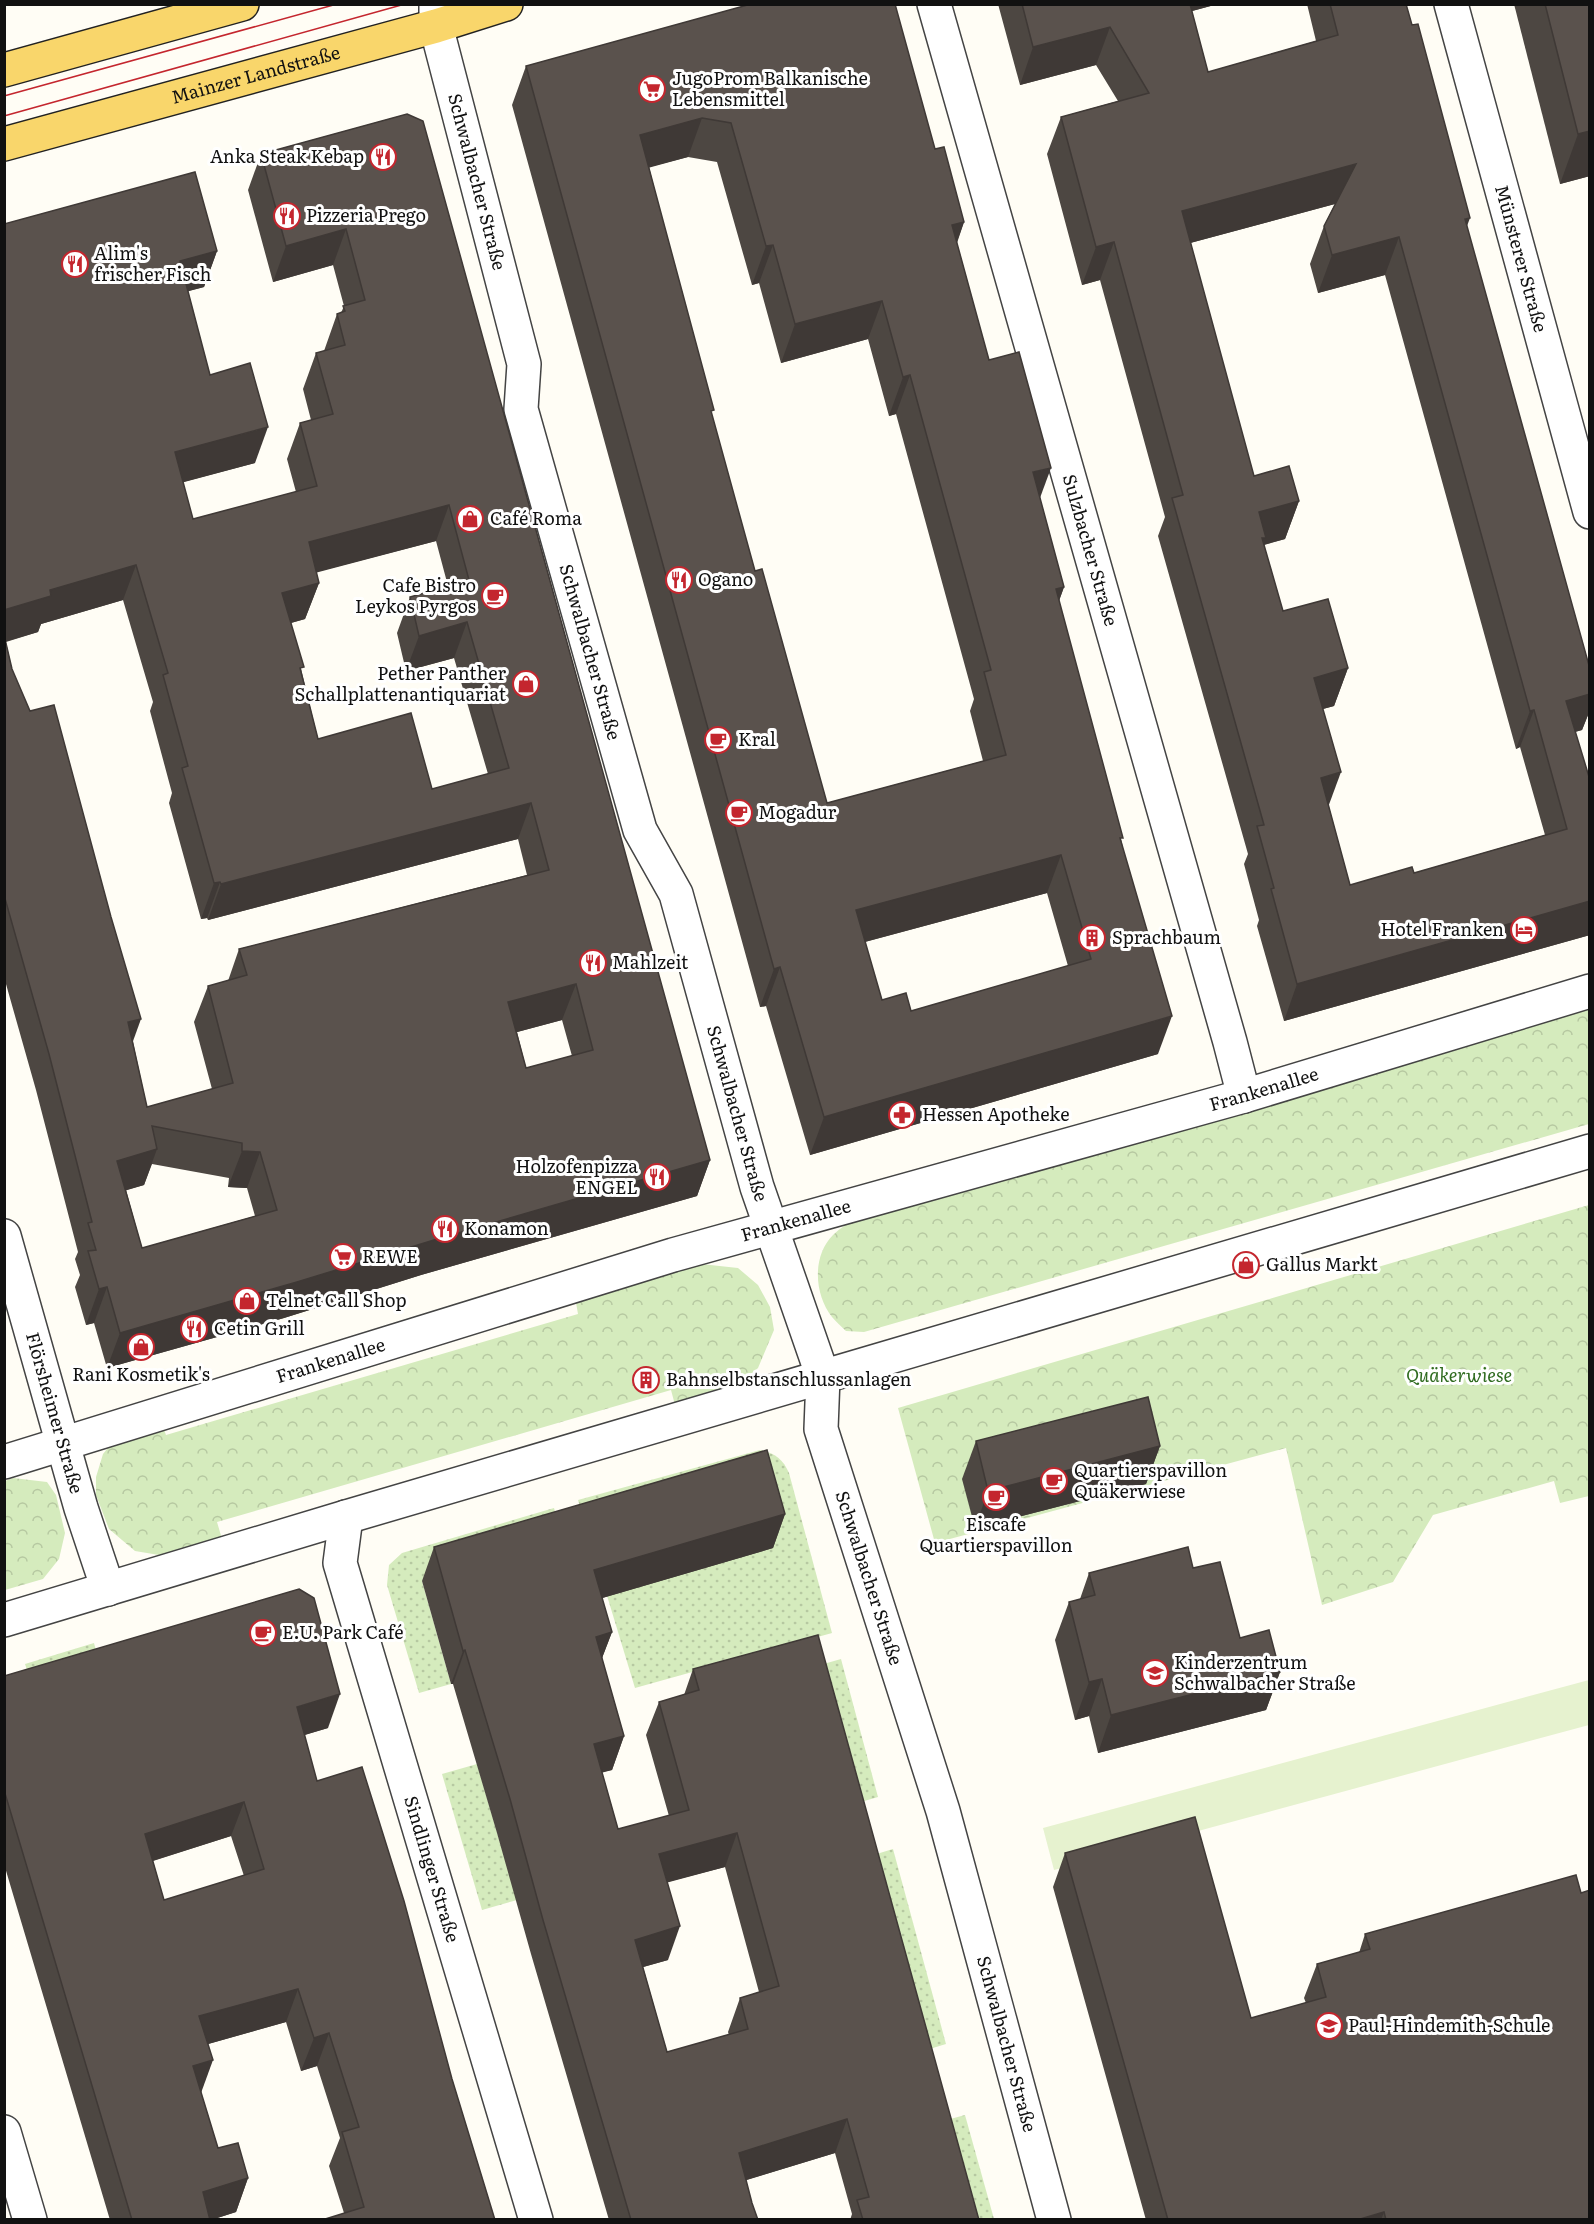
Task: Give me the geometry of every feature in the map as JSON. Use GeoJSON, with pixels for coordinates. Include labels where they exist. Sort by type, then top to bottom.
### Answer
{"type":"FeatureCollection","features":[{"type":"Feature","properties":{"kind":"main road"},"geometry":{"type":"LineString","coordinates":[[4,70],[242,4]]}},
{"type":"Feature","properties":{"kind":"main road","name":"Mainzer Landstraße"},"geometry":{"type":"LineString","coordinates":[[4,144],[436,15],[506,4]]}},
{"type":"Feature","properties":{"kind":"street","name":"Sulzbacher Straße"},"geometry":{"type":"LineString","coordinates":[[934,4],[1244,1096]]}},
{"type":"Feature","properties":{"kind":"street","name":"Münsterer Straße"},"geometry":{"type":"LineString","coordinates":[[1451,4],[1590,512]]}},
{"type":"Feature","properties":{"kind":"street","name":"Schwalbacher Straße"},"geometry":{"type":"LineString","coordinates":[[436,15],[524,364],[521,409],[524,420],[639,830],[675,894],[757,1186],[823,1377],[821,1429],[943,1811],[1054,2220]]}},
{"type":"Feature","properties":{"kind":"street","name":"Frankenallee"},"geometry":{"type":"LineString","coordinates":[[4,1462],[673,1255],[1244,1096],[1590,991]]}},
{"type":"Feature","properties":{"kind":"street"},"geometry":{"type":"LineString","coordinates":[[4,1620],[346,1516],[1590,1151]]}},
{"type":"Feature","properties":{"kind":"street","name":"Flörsheimer Straße"},"geometry":{"type":"LineString","coordinates":[[4,1236],[81,1508],[108,1590]]}},
{"type":"Feature","properties":{"kind":"street","name":"Sindlinger Straße"},"geometry":{"type":"LineString","coordinates":[[346,1516],[340,1563],[536,2220]]}},
{"type":"Feature","properties":{"kind":"street"},"geometry":{"type":"LineString","coordinates":[[4,2132],[30,2220]]}},
{"type":"Feature","properties":{"kind":"green space"},"geometry":{"type":"Polygon","coordinates":[[[1589,1004],[1589,1124],[864,1332],[846,1331],[826,1308],[818,1275],[821,1253],[833,1235],[856,1217],[1589,1004]]]}},
{"type":"Feature","properties":{"kind":"green space","name":"Quäkerwiese"},"geometry":{"type":"Polygon","coordinates":[[[1589,1205],[1589,1496],[1560,1503],[1554,1481],[1433,1515],[1393,1582],[1322,1605],[1286,1448],[935,1543],[898,1408],[1589,1205]]]}},
{"type":"Feature","properties":{"kind":"green space"},"geometry":{"type":"Polygon","coordinates":[[[701,1264],[738,1268],[758,1285],[770,1307],[774,1330],[758,1368],[740,1384],[675,1405],[671,1390],[217,1522],[222,1539],[165,1556],[135,1551],[109,1529],[96,1495],[96,1477],[103,1454],[115,1439],[162,1424],[166,1435],[578,1314],[575,1297],[701,1264]]]}},
{"type":"Feature","properties":{"kind":"green space"},"geometry":{"type":"Polygon","coordinates":[[[760,1450],[778,1457],[789,1473],[832,1633],[635,1688],[578,1500],[760,1450]]]}},
{"type":"Feature","properties":{"kind":"green space"},"geometry":{"type":"Polygon","coordinates":[[[13,1478],[47,1482],[56,1495],[65,1533],[59,1559],[43,1579],[5,1590],[5,1481],[13,1478]]]}},
{"type":"Feature","properties":{"kind":"green space"},"geometry":{"type":"Polygon","coordinates":[[[554,1508],[563,1541],[422,1581],[451,1684],[419,1693],[387,1585],[389,1565],[402,1553],[554,1508]]]}},
{"type":"Feature","properties":{"kind":"green space"},"geometry":{"type":"Polygon","coordinates":[[[94,1643],[103,1677],[36,1697],[25,1664],[94,1643]]]}},
{"type":"Feature","properties":{"kind":"green space"},"geometry":{"type":"Polygon","coordinates":[[[841,1659],[878,1797],[844,1807],[806,1669],[841,1659]]]}},
{"type":"Feature","properties":{"kind":"green space"},"geometry":{"type":"Polygon","coordinates":[[[1589,1680],[1589,1725],[1054,1870],[1043,1828],[1589,1680]]]}},
{"type":"Feature","properties":{"kind":"green space"},"geometry":{"type":"Polygon","coordinates":[[[477,1764],[517,1900],[482,1910],[442,1774],[477,1764]]]}},
{"type":"Feature","properties":{"kind":"green space"},"geometry":{"type":"Polygon","coordinates":[[[893,1849],[946,2044],[913,2054],[860,1859],[893,1849]]]}},
{"type":"Feature","properties":{"kind":"green space"},"geometry":{"type":"Polygon","coordinates":[[[965,2115],[994,2219],[958,2219],[932,2124],[965,2115]]]}},
{"type":"Feature","properties":{"kind":"building"},"geometry":{"type":"Polygon","coordinates":[[[751,4],[895,4],[935,149],[944,147],[964,222],[952,225],[989,360],[1019,352],[1051,468],[1033,472],[1064,587],[1056,589],[1123,838],[1120,838],[1172,1016],[824,1117],[780,967],[774,969],[526,66],[751,4]],[[702,118],[640,135],[755,571],[762,569],[827,803],[1006,755],[984,672],[991,670],[910,375],[903,377],[882,301],[795,324],[773,245],[766,246],[731,123],[702,118]],[[1061,855],[856,910],[882,1000],[906,993],[911,1011],[1091,959],[1061,855]]]}},
{"type":"Feature","properties":{"kind":"building"},"geometry":{"type":"Polygon","coordinates":[[[1022,4],[1190,4],[1208,72],[1338,35],[1330,4],[1406,4],[1412,25],[1418,24],[1470,218],[1465,219],[1590,669],[1590,694],[1566,701],[1590,780],[1590,901],[1297,984],[1271,889],[1274,888],[1257,826],[1264,825],[1172,498],[1183,495],[1114,242],[1096,247],[1061,117],[1149,93],[1110,27],[1033,47],[1022,4]],[[1356,164],[1182,211],[1254,476],[1289,466],[1299,501],[1259,512],[1266,538],[1262,538],[1283,611],[1328,599],[1348,668],[1314,678],[1341,772],[1321,778],[1350,885],[1412,867],[1414,873],[1567,829],[1534,710],[1530,711],[1399,237],[1332,255],[1324,226],[1356,164]]]}},
{"type":"Feature","properties":{"kind":"building"},"geometry":{"type":"Polygon","coordinates":[[[1545,4],[1590,4],[1590,131],[1578,134],[1545,4]]]}},
{"type":"Feature","properties":{"kind":"building"},"geometry":{"type":"Polygon","coordinates":[[[407,114],[423,121],[710,1160],[120,1333],[107,1287],[99,1289],[88,1251],[96,1250],[88,1223],[92,1222],[49,1054],[4,895],[4,635],[12,669],[30,711],[54,705],[141,1019],[128,1022],[147,1107],[233,1083],[208,986],[247,975],[239,949],[549,870],[531,803],[221,884],[220,882],[214,883],[182,768],[188,766],[163,675],[168,673],[136,565],[50,590],[51,596],[4,610],[4,224],[195,172],[217,251],[180,261],[210,375],[250,363],[268,427],[175,452],[193,519],[317,486],[300,423],[333,414],[316,353],[345,345],[337,314],[345,311],[343,306],[365,300],[346,229],[286,246],[261,154],[407,114]],[[449,505],[309,542],[319,583],[282,593],[304,667],[300,668],[318,739],[411,713],[432,789],[509,768],[467,622],[419,636],[410,597],[469,580],[449,505]],[[576,984],[508,1002],[526,1068],[593,1050],[576,984]],[[152,1126],[157,1149],[117,1161],[142,1248],[277,1210],[260,1152],[242,1151],[242,1143],[152,1126]]]}},
{"type":"Feature","properties":{"kind":"building"},"geometry":{"type":"Polygon","coordinates":[[[1148,1397],[1160,1446],[988,1491],[976,1441],[1148,1397]]]}},
{"type":"Feature","properties":{"kind":"building"},"geometry":{"type":"Polygon","coordinates":[[[767,1450],[785,1514],[594,1570],[612,1632],[596,1637],[624,1736],[594,1744],[618,1829],[689,1810],[659,1702],[699,1690],[693,1669],[818,1635],[979,2220],[863,2220],[857,2200],[869,2197],[847,2119],[739,2153],[758,2220],[631,2220],[510,1799],[465,1650],[463,1651],[434,1547],[767,1450]],[[737,1833],[659,1854],[680,1926],[635,1940],[667,2052],[748,2029],[740,1998],[779,1986],[737,1833]]]}},
{"type":"Feature","properties":{"kind":"building"},"geometry":{"type":"Polygon","coordinates":[[[1188,1547],[1193,1568],[1220,1562],[1240,1638],[1269,1630],[1280,1672],[1111,1715],[1102,1679],[1089,1682],[1069,1602],[1095,1595],[1089,1573],[1188,1547]]]}},
{"type":"Feature","properties":{"kind":"building"},"geometry":{"type":"Polygon","coordinates":[[[299,1589],[314,1598],[340,1694],[297,1707],[317,1781],[362,1767],[404,1901],[452,2079],[495,2220],[322,2220],[364,2207],[342,2132],[359,2127],[329,2033],[314,2038],[298,1989],[199,2016],[213,2060],[193,2066],[218,2148],[238,2143],[248,2178],[203,2192],[210,2220],[132,2220],[4,1790],[4,1676],[299,1589]],[[244,1802],[145,1834],[164,1900],[264,1869],[244,1802]]]}},
{"type":"Feature","properties":{"kind":"building"},"geometry":{"type":"Polygon","coordinates":[[[1195,1817],[1251,2018],[1326,1997],[1317,1964],[1370,1949],[1365,1934],[1576,1875],[1581,1893],[1590,1890],[1590,2220],[1386,2220],[1384,2212],[1357,2220],[1168,2220],[1065,1853],[1195,1817]]]}},
{"type":"Feature","properties":{"kind":"tram line"},"geometry":{"type":"LineString","coordinates":[[4,96],[337,4]]}},
{"type":"Feature","properties":{"kind":"tram line"},"geometry":{"type":"LineString","coordinates":[[4,116],[405,4]]}},
{"type":"Feature","properties":{"kind":"place","name":"JugoProm Balkanische Lebensmittel"},"geometry":{"type":"Point","coordinates":[652,89]}},
{"type":"Feature","properties":{"kind":"place","name":"Anka Steak Kebap"},"geometry":{"type":"Point","coordinates":[383,157]}},
{"type":"Feature","properties":{"kind":"place","name":"Pizzeria Prego"},"geometry":{"type":"Point","coordinates":[287,216]}},
{"type":"Feature","properties":{"kind":"place","name":"Alim's frischer Fisch"},"geometry":{"type":"Point","coordinates":[75,264]}},
{"type":"Feature","properties":{"kind":"place","name":"Café Roma"},"geometry":{"type":"Point","coordinates":[470,519]}},
{"type":"Feature","properties":{"kind":"place","name":"Ogano"},"geometry":{"type":"Point","coordinates":[679,580]}},
{"type":"Feature","properties":{"kind":"place","name":"Cafe Bistro Leykos Pyrgos"},"geometry":{"type":"Point","coordinates":[495,596]}},
{"type":"Feature","properties":{"kind":"place","name":"Pether Panther Schallplattenantiquariat"},"geometry":{"type":"Point","coordinates":[526,684]}},
{"type":"Feature","properties":{"kind":"place","name":"Kral"},"geometry":{"type":"Point","coordinates":[718,740]}},
{"type":"Feature","properties":{"kind":"place","name":"Mogadur"},"geometry":{"type":"Point","coordinates":[739,813]}},
{"type":"Feature","properties":{"kind":"place","name":"Hotel Franken"},"geometry":{"type":"Point","coordinates":[1524,930]}},
{"type":"Feature","properties":{"kind":"place","name":"Sprachbaum"},"geometry":{"type":"Point","coordinates":[1092,938]}},
{"type":"Feature","properties":{"kind":"place","name":"Mahlzeit"},"geometry":{"type":"Point","coordinates":[593,963]}},
{"type":"Feature","properties":{"kind":"place","name":"Hessen Apotheke"},"geometry":{"type":"Point","coordinates":[902,1115]}},
{"type":"Feature","properties":{"kind":"place","name":"Holzofenpizza ENGEL"},"geometry":{"type":"Point","coordinates":[657,1177]}},
{"type":"Feature","properties":{"kind":"place","name":"Konamon"},"geometry":{"type":"Point","coordinates":[445,1229]}},
{"type":"Feature","properties":{"kind":"place","name":"REWE"},"geometry":{"type":"Point","coordinates":[343,1257]}},
{"type":"Feature","properties":{"kind":"place","name":"Gallus Markt"},"geometry":{"type":"Point","coordinates":[1246,1265]}},
{"type":"Feature","properties":{"kind":"place","name":"Telnet Call Shop"},"geometry":{"type":"Point","coordinates":[247,1301]}},
{"type":"Feature","properties":{"kind":"place","name":"Cetin Grill"},"geometry":{"type":"Point","coordinates":[194,1329]}},
{"type":"Feature","properties":{"kind":"place","name":"Rani Kosmetik's"},"geometry":{"type":"Point","coordinates":[141,1347]}},
{"type":"Feature","properties":{"kind":"place","name":"Bahnselbstanschlussanlagen"},"geometry":{"type":"Point","coordinates":[646,1380]}},
{"type":"Feature","properties":{"kind":"place","name":"Quartierspavillon Quäkerwiese"},"geometry":{"type":"Point","coordinates":[1054,1481]}},
{"type":"Feature","properties":{"kind":"place","name":"Eiscafe Quartierspavillon"},"geometry":{"type":"Point","coordinates":[996,1497]}},
{"type":"Feature","properties":{"kind":"place","name":"E.U. Park Café"},"geometry":{"type":"Point","coordinates":[263,1633]}},
{"type":"Feature","properties":{"kind":"place","name":"Kinderzentrum Schwalbacher Straße"},"geometry":{"type":"Point","coordinates":[1155,1673]}},
{"type":"Feature","properties":{"kind":"place","name":"Paul-Hindemith-Schule"},"geometry":{"type":"Point","coordinates":[1329,2026]}}]}
